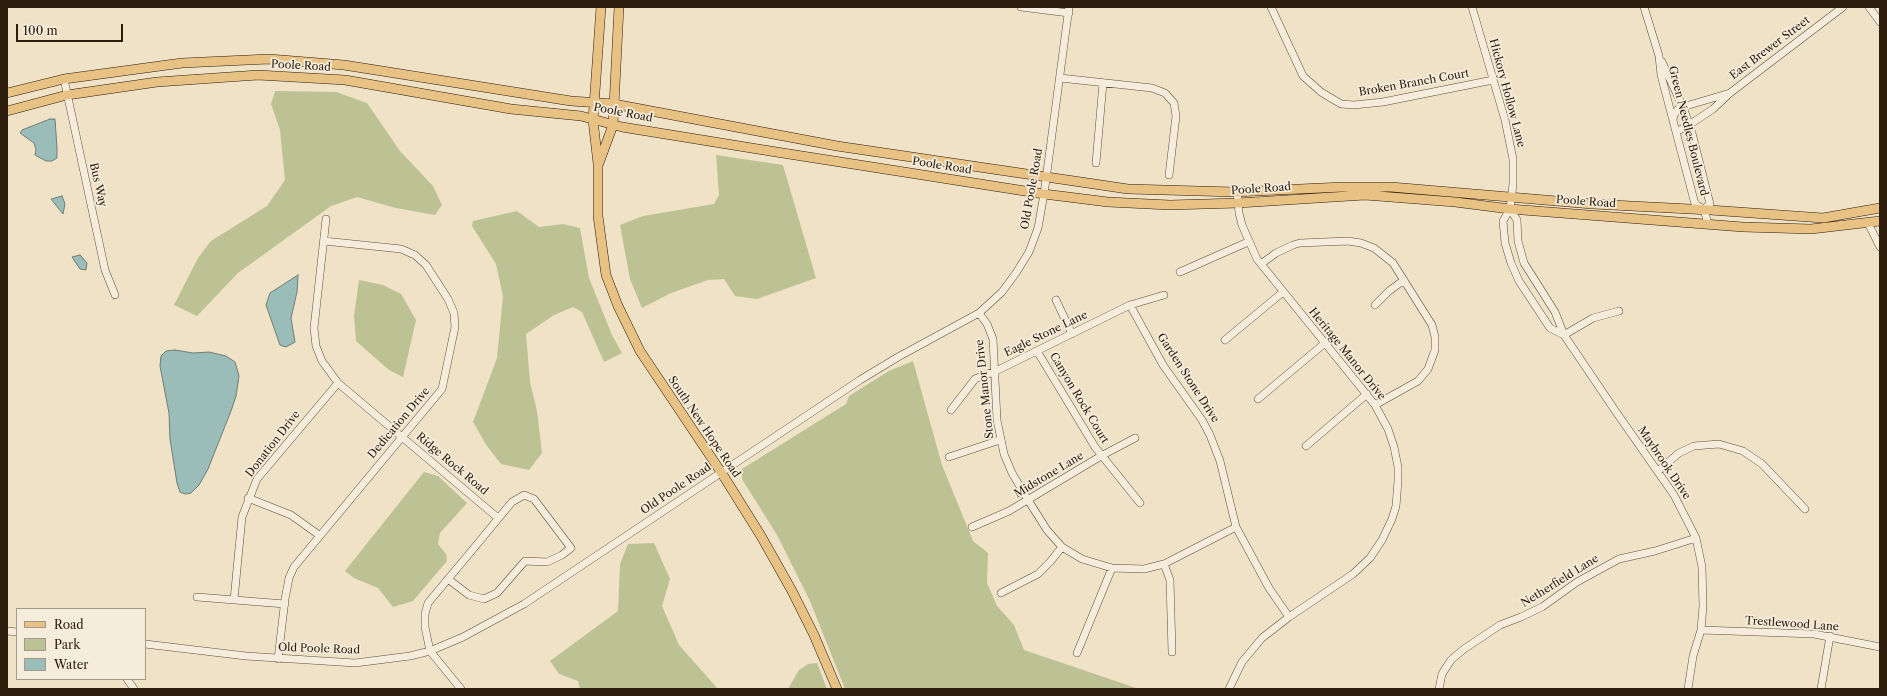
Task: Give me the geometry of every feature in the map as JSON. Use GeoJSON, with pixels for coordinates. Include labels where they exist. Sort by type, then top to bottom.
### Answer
{"type":"FeatureCollection","features":[{"type":"Feature","properties":{"kind":"main road","name":"South New Hope Road"},"geometry":{"type":"LineString","coordinates":[[601,7],[598,63],[593,103],[598,164],[598,216],[606,275],[618,306],[640,351],[761,536],[792,591],[814,635],[837,689]]}},
{"type":"Feature","properties":{"kind":"main road","name":"South New Hope Road"},"geometry":{"type":"LineString","coordinates":[[598,164],[613,125],[619,7]]}},
{"type":"Feature","properties":{"kind":"main road","name":"Poole Road"},"geometry":{"type":"LineString","coordinates":[[7,93],[64,79],[182,63],[270,60],[344,66],[571,101],[614,104],[837,146],[1128,189],[1237,191],[1343,186],[1392,187],[1592,204],[1704,209],[1823,218],[1880,208]]}},
{"type":"Feature","properties":{"kind":"main road"},"geometry":{"type":"LineString","coordinates":[[344,66],[345,80]]}},
{"type":"Feature","properties":{"kind":"main road","name":"Poole Road"},"geometry":{"type":"LineString","coordinates":[[7,111],[67,95],[157,82],[258,75],[345,80],[511,109],[581,116],[613,125],[1044,194],[1108,202],[1170,205],[1238,203],[1365,195],[1455,202],[1510,209],[1743,227],[1811,229],[1880,221]]}},
{"type":"Feature","properties":{"kind":"street"},"geometry":{"type":"LineString","coordinates":[[1021,7],[1069,10]]}},
{"type":"Feature","properties":{"kind":"street","name":"Broken Branch Court"},"geometry":{"type":"LineString","coordinates":[[1272,7],[1303,76],[1321,92],[1341,104],[1354,105],[1383,102],[1493,80]]}},
{"type":"Feature","properties":{"kind":"street","name":"Hickory Hollow Lane"},"geometry":{"type":"LineString","coordinates":[[1472,7],[1511,143],[1513,159],[1513,184],[1510,209]]}},
{"type":"Feature","properties":{"kind":"street","name":"Green Needles Boulevard"},"geometry":{"type":"LineString","coordinates":[[1644,7],[1659,56],[1683,107],[1689,125],[1710,204],[1704,209],[1695,204],[1661,75],[1659,56]]}},
{"type":"Feature","properties":{"kind":"street","name":"East Brewer Street"},"geometry":{"type":"LineString","coordinates":[[1676,132],[1713,109],[1730,93],[1843,7]]}},
{"type":"Feature","properties":{"kind":"street"},"geometry":{"type":"LineString","coordinates":[[1869,7],[1880,22]]}},
{"type":"Feature","properties":{"kind":"street","name":"Old Poole Road"},"geometry":{"type":"LineString","coordinates":[[146,644],[246,656],[355,663],[410,656],[430,651],[470,634],[524,604],[720,472],[892,360],[979,313],[1002,292],[1029,252],[1038,228],[1069,10]]}},
{"type":"Feature","properties":{"kind":"street"},"geometry":{"type":"LineString","coordinates":[[1060,78],[1152,88],[1165,93],[1174,103],[1176,116],[1169,175]]}},
{"type":"Feature","properties":{"kind":"street","name":"Bus Way"},"geometry":{"type":"LineString","coordinates":[[64,79],[105,270],[115,295]]}},
{"type":"Feature","properties":{"kind":"street"},"geometry":{"type":"LineString","coordinates":[[1096,164],[1103,83]]}},
{"type":"Feature","properties":{"kind":"street","name":"East Brewer Street"},"geometry":{"type":"LineString","coordinates":[[1683,107],[1730,93]]}},
{"type":"Feature","properties":{"kind":"street"},"geometry":{"type":"LineString","coordinates":[[1673,120],[1675,113],[1683,107]]}},
{"type":"Feature","properties":{"kind":"street","name":"Heritage Manor Drive"},"geometry":{"type":"LineString","coordinates":[[1229,689],[1247,654],[1262,638],[1289,617],[1362,567],[1382,540],[1392,519],[1398,494],[1396,457],[1388,429],[1368,394],[1261,264],[1248,242],[1241,219],[1237,191]]}},
{"type":"Feature","properties":{"kind":"street","name":"Maybrook Drive"},"geometry":{"type":"LineString","coordinates":[[1564,335],[1550,328],[1519,281],[1511,264],[1505,243],[1503,221],[1510,209],[1517,220],[1518,241],[1524,263],[1555,312],[1564,335],[1674,495],[1696,538],[1702,567],[1703,606],[1701,630],[1692,656],[1688,689]]}},
{"type":"Feature","properties":{"kind":"street"},"geometry":{"type":"LineString","coordinates":[[1704,209],[1708,224]]}},
{"type":"Feature","properties":{"kind":"street","name":"Ridge Rock Road"},"geometry":{"type":"LineString","coordinates":[[326,219],[314,328],[316,346],[322,360],[338,382],[498,518]]}},
{"type":"Feature","properties":{"kind":"street"},"geometry":{"type":"LineString","coordinates":[[1868,223],[1880,247]]}},
{"type":"Feature","properties":{"kind":"street","name":"Dedication Drive"},"geometry":{"type":"LineString","coordinates":[[278,658],[289,578],[294,567],[442,389],[455,327],[454,313],[448,299],[426,265],[415,255],[401,249],[324,241]]}},
{"type":"Feature","properties":{"kind":"street"},"geometry":{"type":"LineString","coordinates":[[1180,272],[1248,242]]}},
{"type":"Feature","properties":{"kind":"street"},"geometry":{"type":"LineString","coordinates":[[1261,264],[1286,247],[1300,243],[1355,242],[1374,248],[1387,257],[1404,280],[1432,325],[1435,337],[1434,357],[1428,369],[1418,381],[1375,405]]}},
{"type":"Feature","properties":{"kind":"street"},"geometry":{"type":"LineString","coordinates":[[1375,305],[1404,280]]}},
{"type":"Feature","properties":{"kind":"street"},"geometry":{"type":"LineString","coordinates":[[1225,340],[1283,292]]}},
{"type":"Feature","properties":{"kind":"street","name":"Eagle Stone Lane"},"geometry":{"type":"LineString","coordinates":[[951,410],[975,379],[996,371],[1130,305],[1164,295]]}},
{"type":"Feature","properties":{"kind":"street"},"geometry":{"type":"LineString","coordinates":[[1056,300],[1072,334]]}},
{"type":"Feature","properties":{"kind":"street","name":"Garden Stone Drive"},"geometry":{"type":"LineString","coordinates":[[1130,305],[1163,365],[1210,435],[1222,467],[1236,527],[1269,588],[1289,617]]}},
{"type":"Feature","properties":{"kind":"street"},"geometry":{"type":"LineString","coordinates":[[1564,335],[1593,318],[1619,311]]}},
{"type":"Feature","properties":{"kind":"street","name":"Stone Manor Drive"},"geometry":{"type":"LineString","coordinates":[[979,313],[987,324],[993,339],[996,371],[996,420],[1004,454],[1012,474],[1028,500],[1047,530],[1062,547],[1082,559],[1112,568],[1144,569],[1164,564],[1236,527]]}},
{"type":"Feature","properties":{"kind":"street"},"geometry":{"type":"LineString","coordinates":[[1258,399],[1325,343]]}},
{"type":"Feature","properties":{"kind":"street","name":"Canyon Rock Court"},"geometry":{"type":"LineString","coordinates":[[1037,351],[1101,456],[1140,503]]}},
{"type":"Feature","properties":{"kind":"street","name":"Donation Drive"},"geometry":{"type":"LineString","coordinates":[[234,600],[242,517],[248,498],[257,479],[338,382]]}},
{"type":"Feature","properties":{"kind":"street"},"geometry":{"type":"LineString","coordinates":[[1306,446],[1368,394]]}},
{"type":"Feature","properties":{"kind":"street","name":"Midstone Lane"},"geometry":{"type":"LineString","coordinates":[[972,527],[1009,511],[1101,456],[1135,438]]}},
{"type":"Feature","properties":{"kind":"street"},"geometry":{"type":"LineString","coordinates":[[949,457],[1000,440]]}},
{"type":"Feature","properties":{"kind":"street"},"geometry":{"type":"LineString","coordinates":[[1658,471],[1679,453],[1694,446],[1718,444],[1743,451],[1762,464],[1805,509]]}},
{"type":"Feature","properties":{"kind":"street"},"geometry":{"type":"LineString","coordinates":[[448,579],[470,595],[484,599],[497,593],[525,561],[547,562],[562,555],[572,548],[534,499],[524,495],[512,502],[428,603],[425,614],[425,627],[430,651],[461,689]]}},
{"type":"Feature","properties":{"kind":"street"},"geometry":{"type":"LineString","coordinates":[[248,498],[291,515],[319,536]]}},
{"type":"Feature","properties":{"kind":"street","name":"Netherfield Lane"},"geometry":{"type":"LineString","coordinates":[[1439,689],[1442,674],[1451,660],[1464,649],[1500,625],[1522,618],[1542,607],[1577,582],[1619,559],[1656,551],[1696,538]]}},
{"type":"Feature","properties":{"kind":"street"},"geometry":{"type":"LineString","coordinates":[[1001,593],[1038,574],[1062,547]]}},
{"type":"Feature","properties":{"kind":"street"},"geometry":{"type":"LineString","coordinates":[[1164,564],[1170,580],[1172,652]]}},
{"type":"Feature","properties":{"kind":"street"},"geometry":{"type":"LineString","coordinates":[[1077,652],[1112,568]]}},
{"type":"Feature","properties":{"kind":"street"},"geometry":{"type":"LineString","coordinates":[[198,597],[285,604]]}},
{"type":"Feature","properties":{"kind":"street","name":"Trestlewood Lane"},"geometry":{"type":"LineString","coordinates":[[1701,630],[1770,632],[1830,636],[1880,647]]}},
{"type":"Feature","properties":{"kind":"street"},"geometry":{"type":"LineString","coordinates":[[1821,689],[1830,636]]}},
{"type":"Feature","properties":{"kind":"street"},"geometry":{"type":"LineString","coordinates":[[128,680],[134,689]]}},
{"type":"Feature","properties":{"kind":"green space"},"geometry":{"type":"Polygon","coordinates":[[[275,91],[336,92],[367,103],[400,151],[433,186],[442,205],[435,215],[396,208],[357,197],[331,206],[238,273],[197,316],[174,305],[198,258],[211,241],[267,206],[285,180],[280,130],[271,104],[275,91]]]}},
{"type":"Feature","properties":{"kind":"green space"},"geometry":{"type":"Polygon","coordinates":[[[716,155],[783,165],[816,278],[757,299],[735,296],[724,279],[708,280],[671,293],[642,308],[630,279],[620,225],[643,216],[714,204],[719,195],[716,155]]]}},
{"type":"Feature","properties":{"kind":"green space"},"geometry":{"type":"Polygon","coordinates":[[[517,211],[539,227],[563,224],[580,228],[589,278],[612,335],[622,353],[604,362],[582,312],[573,307],[554,315],[526,334],[530,382],[537,411],[542,453],[529,470],[501,464],[487,446],[473,422],[497,358],[503,296],[496,264],[472,226],[473,221],[517,211]]]}},
{"type":"Feature","properties":{"kind":"green space"},"geometry":{"type":"Polygon","coordinates":[[[359,280],[383,285],[401,294],[416,320],[403,377],[389,370],[356,341],[354,316],[359,280]]]}},
{"type":"Feature","properties":{"kind":"green space"},"geometry":{"type":"Polygon","coordinates":[[[913,361],[942,465],[973,541],[988,553],[987,583],[997,606],[1014,625],[1024,650],[1139,689],[845,689],[810,601],[777,535],[742,479],[742,469],[846,404],[849,396],[889,371],[913,361]]]}},
{"type":"Feature","properties":{"kind":"green space"},"geometry":{"type":"Polygon","coordinates":[[[424,472],[438,476],[467,503],[440,533],[438,544],[446,554],[447,561],[413,601],[393,607],[378,588],[354,578],[345,571],[424,472]]]}},
{"type":"Feature","properties":{"kind":"green space"},"geometry":{"type":"Polygon","coordinates":[[[654,543],[670,579],[662,606],[679,645],[718,689],[580,689],[578,681],[559,674],[550,661],[618,611],[620,564],[628,544],[654,543]]]}},
{"type":"Feature","properties":{"kind":"green space"},"geometry":{"type":"Polygon","coordinates":[[[817,663],[827,689],[788,689],[799,670],[808,664],[817,663]]]}},
{"type":"Feature","properties":{"kind":"water"},"geometry":{"type":"Polygon","coordinates":[[[50,119],[55,119],[57,158],[52,161],[46,161],[35,155],[36,150],[34,143],[20,133],[22,130],[50,119]]]}},
{"type":"Feature","properties":{"kind":"water"},"geometry":{"type":"Polygon","coordinates":[[[62,196],[65,204],[63,214],[51,199],[62,196]]]}},
{"type":"Feature","properties":{"kind":"water"},"geometry":{"type":"Polygon","coordinates":[[[80,255],[87,263],[86,270],[80,269],[72,257],[80,255]]]}},
{"type":"Feature","properties":{"kind":"water"},"geometry":{"type":"Polygon","coordinates":[[[298,275],[297,292],[291,318],[295,342],[286,347],[280,345],[266,305],[270,293],[298,275]]]}},
{"type":"Feature","properties":{"kind":"water"},"geometry":{"type":"Polygon","coordinates":[[[175,350],[193,353],[209,352],[226,356],[235,362],[239,376],[236,396],[231,411],[208,469],[199,485],[191,493],[185,494],[180,492],[177,483],[170,439],[169,413],[160,366],[161,356],[166,351],[175,350]]]}}]}
